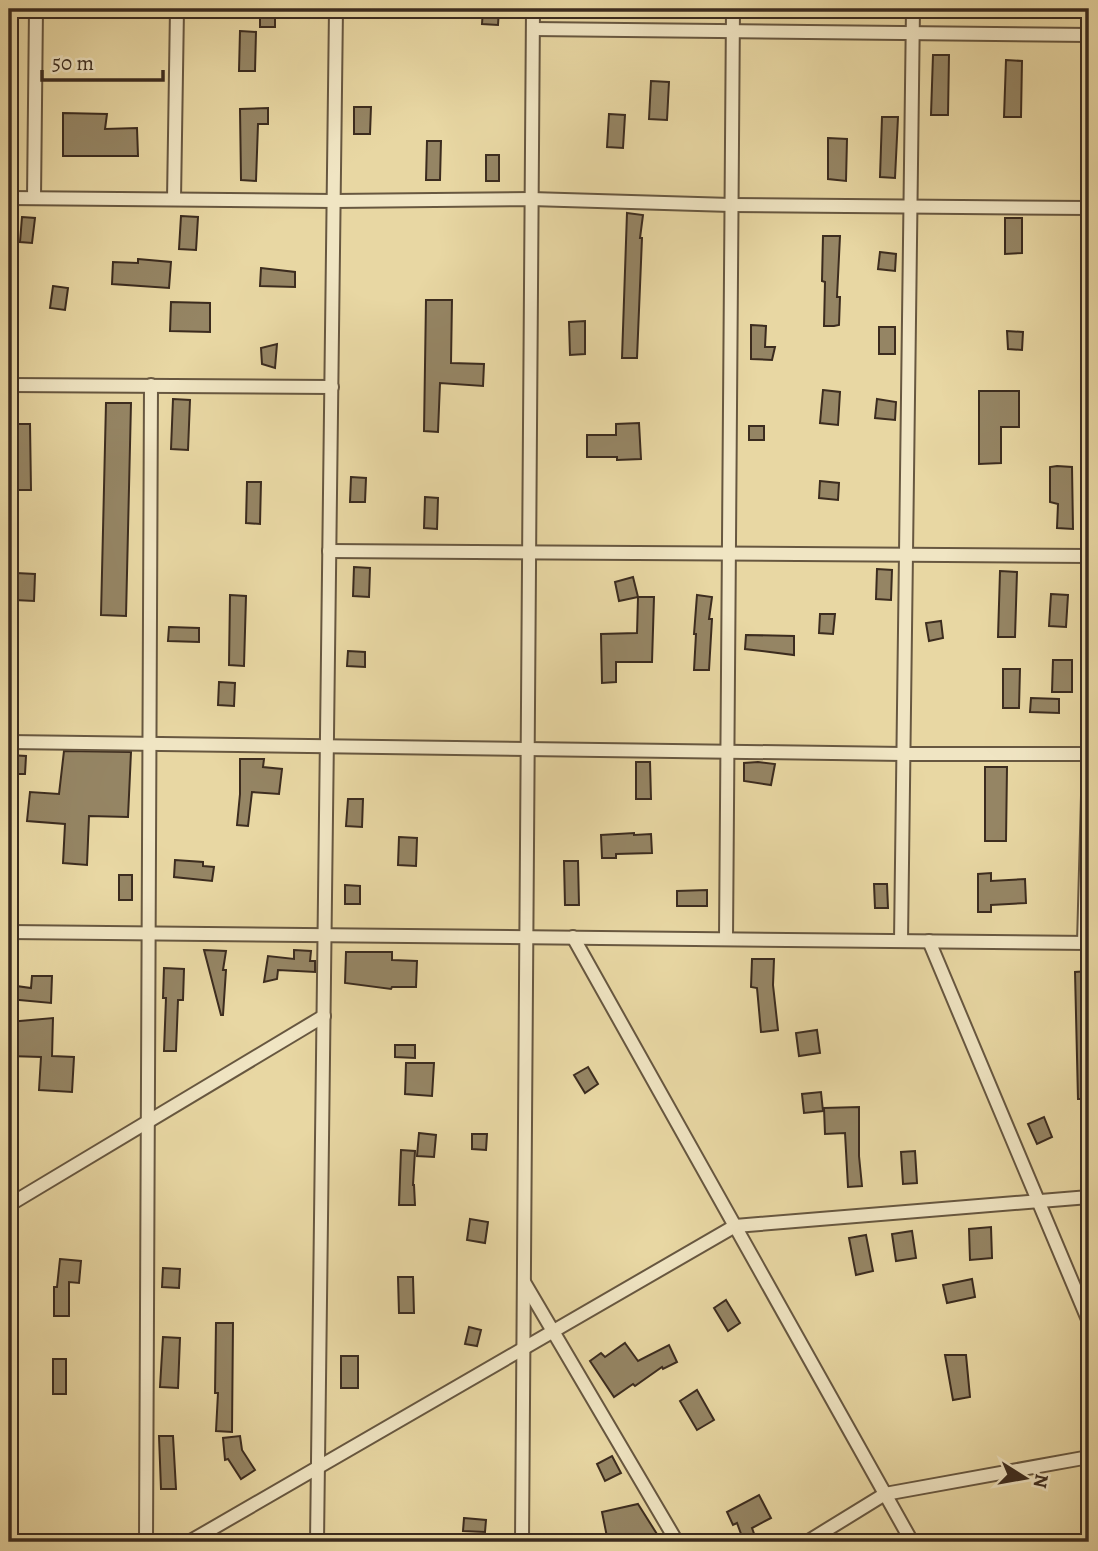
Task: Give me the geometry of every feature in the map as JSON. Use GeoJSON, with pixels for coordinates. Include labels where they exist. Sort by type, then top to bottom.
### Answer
{"type":"FeatureCollection","features":[{"type":"Feature","properties":{"kind":"street"},"geometry":{"type":"LineString","coordinates":[[34,198],[36,9]]}},
{"type":"Feature","properties":{"kind":"street"},"geometry":{"type":"LineString","coordinates":[[174,200],[177,9]]}},
{"type":"Feature","properties":{"kind":"street"},"geometry":{"type":"LineString","coordinates":[[317,1542],[336,9]]}},
{"type":"Feature","properties":{"kind":"street"},"geometry":{"type":"LineString","coordinates":[[522,1542],[533,9]]}},
{"type":"Feature","properties":{"kind":"street"},"geometry":{"type":"LineString","coordinates":[[726,939],[733,9]]}},
{"type":"Feature","properties":{"kind":"street"},"geometry":{"type":"LineString","coordinates":[[901,941],[913,9]]}},
{"type":"Feature","properties":{"kind":"street"},"geometry":{"type":"LineString","coordinates":[[533,29],[1089,35]]}},
{"type":"Feature","properties":{"kind":"street"},"geometry":{"type":"LineString","coordinates":[[9,198],[334,201],[531,199],[731,205],[1089,208]]}},
{"type":"Feature","properties":{"kind":"street"},"geometry":{"type":"LineString","coordinates":[[9,385],[332,387]]}},
{"type":"Feature","properties":{"kind":"street"},"geometry":{"type":"LineString","coordinates":[[146,1542],[151,385]]}},
{"type":"Feature","properties":{"kind":"street"},"geometry":{"type":"LineString","coordinates":[[329,551],[1089,556]]}},
{"type":"Feature","properties":{"kind":"street"},"geometry":{"type":"LineString","coordinates":[[9,743],[1089,754]]}},
{"type":"Feature","properties":{"kind":"street"},"geometry":{"type":"LineString","coordinates":[[9,932],[1086,943],[1089,759]]}},
{"type":"Feature","properties":{"kind":"street"},"geometry":{"type":"LineString","coordinates":[[573,937],[912,1542]]}},
{"type":"Feature","properties":{"kind":"street"},"geometry":{"type":"LineString","coordinates":[[929,941],[1089,1322]]}},
{"type":"Feature","properties":{"kind":"street"},"geometry":{"type":"LineString","coordinates":[[9,1205],[324,1016]]}},
{"type":"Feature","properties":{"kind":"street"},"geometry":{"type":"LineString","coordinates":[[189,1542],[735,1226],[1089,1197]]}},
{"type":"Feature","properties":{"kind":"street"},"geometry":{"type":"LineString","coordinates":[[524,1282],[677,1542]]}},
{"type":"Feature","properties":{"kind":"street"},"geometry":{"type":"LineString","coordinates":[[807,1542],[885,1494],[1089,1457]]}},
{"type":"Feature","properties":{"kind":"building"},"geometry":{"type":"Polygon","coordinates":[[[260,9],[275,9],[275,27],[260,27],[260,9]]]}},
{"type":"Feature","properties":{"kind":"building"},"geometry":{"type":"Polygon","coordinates":[[[483,9],[499,9],[498,25],[482,24],[483,9]]]}},
{"type":"Feature","properties":{"kind":"building"},"geometry":{"type":"Polygon","coordinates":[[[240,31],[256,32],[255,71],[239,71],[240,31]]]}},
{"type":"Feature","properties":{"kind":"building"},"geometry":{"type":"Polygon","coordinates":[[[933,55],[949,55],[948,115],[931,115],[933,55]]]}},
{"type":"Feature","properties":{"kind":"building"},"geometry":{"type":"Polygon","coordinates":[[[1006,60],[1022,61],[1021,117],[1004,117],[1006,60]]]}},
{"type":"Feature","properties":{"kind":"building"},"geometry":{"type":"Polygon","coordinates":[[[651,81],[669,82],[667,120],[649,119],[651,81]]]}},
{"type":"Feature","properties":{"kind":"building"},"geometry":{"type":"Polygon","coordinates":[[[354,107],[371,107],[370,134],[354,134],[354,107]]]}},
{"type":"Feature","properties":{"kind":"building"},"geometry":{"type":"Polygon","coordinates":[[[268,108],[268,124],[258,124],[256,181],[241,180],[240,109],[268,108]]]}},
{"type":"Feature","properties":{"kind":"building"},"geometry":{"type":"Polygon","coordinates":[[[63,113],[107,114],[105,129],[137,128],[138,156],[63,156],[63,113]]]}},
{"type":"Feature","properties":{"kind":"building"},"geometry":{"type":"Polygon","coordinates":[[[609,114],[625,115],[623,148],[607,147],[609,114]]]}},
{"type":"Feature","properties":{"kind":"building"},"geometry":{"type":"Polygon","coordinates":[[[882,117],[898,117],[895,178],[880,177],[882,117]]]}},
{"type":"Feature","properties":{"kind":"building"},"geometry":{"type":"Polygon","coordinates":[[[828,138],[847,139],[846,181],[828,179],[828,138]]]}},
{"type":"Feature","properties":{"kind":"building"},"geometry":{"type":"Polygon","coordinates":[[[427,141],[441,141],[440,180],[426,180],[427,141]]]}},
{"type":"Feature","properties":{"kind":"building"},"geometry":{"type":"Polygon","coordinates":[[[486,155],[499,155],[499,181],[486,181],[486,155]]]}},
{"type":"Feature","properties":{"kind":"building"},"geometry":{"type":"Polygon","coordinates":[[[627,213],[643,215],[637,358],[622,358],[627,213]]]}},
{"type":"Feature","properties":{"kind":"building"},"geometry":{"type":"Polygon","coordinates":[[[181,216],[198,217],[196,250],[179,249],[181,216]]]}},
{"type":"Feature","properties":{"kind":"building"},"geometry":{"type":"Polygon","coordinates":[[[22,217],[35,218],[32,243],[20,242],[22,217]]]}},
{"type":"Feature","properties":{"kind":"building"},"geometry":{"type":"Polygon","coordinates":[[[1005,218],[1022,218],[1022,253],[1005,254],[1005,218]]]}},
{"type":"Feature","properties":{"kind":"building"},"geometry":{"type":"Polygon","coordinates":[[[823,236],[840,236],[837,297],[840,297],[839,325],[834,326],[824,326],[823,236]]]}},
{"type":"Feature","properties":{"kind":"building"},"geometry":{"type":"Polygon","coordinates":[[[880,252],[896,254],[895,271],[878,269],[880,252]]]}},
{"type":"Feature","properties":{"kind":"building"},"geometry":{"type":"Polygon","coordinates":[[[138,259],[171,262],[169,288],[112,284],[113,262],[138,263],[138,259]]]}},
{"type":"Feature","properties":{"kind":"building"},"geometry":{"type":"Polygon","coordinates":[[[261,268],[295,272],[295,287],[260,286],[261,268]]]}},
{"type":"Feature","properties":{"kind":"building"},"geometry":{"type":"Polygon","coordinates":[[[53,286],[68,288],[65,310],[50,308],[53,286]]]}},
{"type":"Feature","properties":{"kind":"building"},"geometry":{"type":"Polygon","coordinates":[[[426,300],[452,300],[451,363],[484,364],[483,386],[440,383],[438,432],[424,431],[426,300]]]}},
{"type":"Feature","properties":{"kind":"building"},"geometry":{"type":"Polygon","coordinates":[[[171,302],[210,303],[210,332],[170,331],[171,302]]]}},
{"type":"Feature","properties":{"kind":"building"},"geometry":{"type":"Polygon","coordinates":[[[585,321],[585,354],[570,355],[569,322],[585,321]]]}},
{"type":"Feature","properties":{"kind":"building"},"geometry":{"type":"Polygon","coordinates":[[[751,325],[766,326],[765,347],[775,347],[772,360],[751,359],[751,325]]]}},
{"type":"Feature","properties":{"kind":"building"},"geometry":{"type":"Polygon","coordinates":[[[879,327],[895,327],[895,354],[879,354],[879,327]]]}},
{"type":"Feature","properties":{"kind":"building"},"geometry":{"type":"Polygon","coordinates":[[[1007,331],[1023,332],[1022,350],[1008,349],[1007,331]]]}},
{"type":"Feature","properties":{"kind":"building"},"geometry":{"type":"Polygon","coordinates":[[[277,344],[275,368],[262,364],[261,348],[277,344]]]}},
{"type":"Feature","properties":{"kind":"building"},"geometry":{"type":"Polygon","coordinates":[[[823,390],[840,392],[838,425],[820,423],[823,390]]]}},
{"type":"Feature","properties":{"kind":"building"},"geometry":{"type":"Polygon","coordinates":[[[979,391],[1019,391],[1019,427],[1001,427],[1001,463],[979,464],[979,391]]]}},
{"type":"Feature","properties":{"kind":"building"},"geometry":{"type":"Polygon","coordinates":[[[173,399],[190,400],[188,450],[171,449],[173,399]]]}},
{"type":"Feature","properties":{"kind":"building"},"geometry":{"type":"Polygon","coordinates":[[[877,399],[896,402],[895,420],[875,418],[877,399]]]}},
{"type":"Feature","properties":{"kind":"building"},"geometry":{"type":"Polygon","coordinates":[[[106,403],[131,403],[126,616],[101,615],[106,403]]]}},
{"type":"Feature","properties":{"kind":"building"},"geometry":{"type":"Polygon","coordinates":[[[639,423],[641,459],[587,457],[587,435],[616,435],[616,424],[639,423]]]}},
{"type":"Feature","properties":{"kind":"building"},"geometry":{"type":"Polygon","coordinates":[[[9,424],[30,424],[31,490],[9,490],[9,424]]]}},
{"type":"Feature","properties":{"kind":"building"},"geometry":{"type":"Polygon","coordinates":[[[749,426],[764,426],[764,440],[749,440],[749,426]]]}},
{"type":"Feature","properties":{"kind":"building"},"geometry":{"type":"Polygon","coordinates":[[[1050,467],[1072,467],[1073,529],[1057,528],[1058,504],[1050,502],[1050,467]]]}},
{"type":"Feature","properties":{"kind":"building"},"geometry":{"type":"Polygon","coordinates":[[[351,477],[366,478],[365,502],[350,502],[351,477]]]}},
{"type":"Feature","properties":{"kind":"building"},"geometry":{"type":"Polygon","coordinates":[[[820,481],[839,483],[838,500],[819,498],[820,481]]]}},
{"type":"Feature","properties":{"kind":"building"},"geometry":{"type":"Polygon","coordinates":[[[247,482],[261,482],[260,524],[246,523],[247,482]]]}},
{"type":"Feature","properties":{"kind":"building"},"geometry":{"type":"Polygon","coordinates":[[[425,497],[438,498],[437,529],[424,528],[425,497]]]}},
{"type":"Feature","properties":{"kind":"building"},"geometry":{"type":"Polygon","coordinates":[[[354,567],[370,568],[369,597],[353,596],[354,567]]]}},
{"type":"Feature","properties":{"kind":"building"},"geometry":{"type":"Polygon","coordinates":[[[877,569],[892,570],[891,600],[876,599],[877,569]]]}},
{"type":"Feature","properties":{"kind":"building"},"geometry":{"type":"Polygon","coordinates":[[[1000,571],[1017,572],[1015,637],[998,637],[1000,571]]]}},
{"type":"Feature","properties":{"kind":"building"},"geometry":{"type":"Polygon","coordinates":[[[16,573],[35,574],[34,601],[15,600],[16,573]]]}},
{"type":"Feature","properties":{"kind":"building"},"geometry":{"type":"Polygon","coordinates":[[[633,577],[638,597],[619,601],[615,582],[633,577]]]}},
{"type":"Feature","properties":{"kind":"building"},"geometry":{"type":"Polygon","coordinates":[[[1051,594],[1068,595],[1066,627],[1049,626],[1051,594]]]}},
{"type":"Feature","properties":{"kind":"building"},"geometry":{"type":"Polygon","coordinates":[[[230,595],[246,596],[244,666],[229,665],[230,595]]]}},
{"type":"Feature","properties":{"kind":"building"},"geometry":{"type":"Polygon","coordinates":[[[697,595],[712,597],[709,670],[694,670],[697,595]]]}},
{"type":"Feature","properties":{"kind":"building"},"geometry":{"type":"Polygon","coordinates":[[[638,597],[654,597],[652,662],[616,662],[616,682],[602,683],[601,634],[637,633],[638,597]]]}},
{"type":"Feature","properties":{"kind":"building"},"geometry":{"type":"Polygon","coordinates":[[[820,614],[835,614],[833,634],[819,633],[820,614]]]}},
{"type":"Feature","properties":{"kind":"building"},"geometry":{"type":"Polygon","coordinates":[[[941,621],[943,638],[929,641],[926,623],[941,621]]]}},
{"type":"Feature","properties":{"kind":"building"},"geometry":{"type":"Polygon","coordinates":[[[169,627],[199,628],[199,642],[168,641],[169,627]]]}},
{"type":"Feature","properties":{"kind":"building"},"geometry":{"type":"Polygon","coordinates":[[[746,635],[794,636],[794,655],[745,649],[746,635]]]}},
{"type":"Feature","properties":{"kind":"building"},"geometry":{"type":"Polygon","coordinates":[[[348,651],[365,652],[365,667],[347,666],[348,651]]]}},
{"type":"Feature","properties":{"kind":"building"},"geometry":{"type":"Polygon","coordinates":[[[1053,660],[1072,660],[1072,692],[1052,692],[1053,660]]]}},
{"type":"Feature","properties":{"kind":"building"},"geometry":{"type":"Polygon","coordinates":[[[1003,669],[1020,669],[1019,708],[1003,708],[1003,669]]]}},
{"type":"Feature","properties":{"kind":"building"},"geometry":{"type":"Polygon","coordinates":[[[219,682],[235,683],[234,706],[218,705],[219,682]]]}},
{"type":"Feature","properties":{"kind":"building"},"geometry":{"type":"Polygon","coordinates":[[[1031,698],[1059,699],[1059,713],[1030,712],[1031,698]]]}},
{"type":"Feature","properties":{"kind":"building"},"geometry":{"type":"Polygon","coordinates":[[[64,751],[131,752],[128,817],[89,816],[87,865],[63,863],[65,824],[27,821],[30,792],[59,794],[64,751]]]}},
{"type":"Feature","properties":{"kind":"building"},"geometry":{"type":"Polygon","coordinates":[[[9,755],[26,756],[25,774],[9,774],[9,755]]]}},
{"type":"Feature","properties":{"kind":"building"},"geometry":{"type":"Polygon","coordinates":[[[240,759],[264,759],[263,767],[282,769],[279,794],[252,792],[248,826],[237,825],[240,759]]]}},
{"type":"Feature","properties":{"kind":"building"},"geometry":{"type":"Polygon","coordinates":[[[636,762],[650,762],[651,799],[636,799],[636,762]]]}},
{"type":"Feature","properties":{"kind":"building"},"geometry":{"type":"Polygon","coordinates":[[[744,763],[775,764],[771,785],[744,781],[744,763]]]}},
{"type":"Feature","properties":{"kind":"building"},"geometry":{"type":"Polygon","coordinates":[[[985,767],[1007,767],[1006,841],[985,841],[985,767]]]}},
{"type":"Feature","properties":{"kind":"building"},"geometry":{"type":"Polygon","coordinates":[[[348,799],[363,799],[362,827],[346,826],[348,799]]]}},
{"type":"Feature","properties":{"kind":"building"},"geometry":{"type":"Polygon","coordinates":[[[651,834],[652,853],[616,854],[616,858],[602,858],[601,835],[651,834]]]}},
{"type":"Feature","properties":{"kind":"building"},"geometry":{"type":"Polygon","coordinates":[[[399,837],[417,838],[416,866],[398,865],[399,837]]]}},
{"type":"Feature","properties":{"kind":"building"},"geometry":{"type":"Polygon","coordinates":[[[175,860],[203,862],[203,866],[214,867],[212,881],[174,877],[175,860]]]}},
{"type":"Feature","properties":{"kind":"building"},"geometry":{"type":"Polygon","coordinates":[[[564,861],[578,861],[579,905],[565,905],[564,861]]]}},
{"type":"Feature","properties":{"kind":"building"},"geometry":{"type":"Polygon","coordinates":[[[991,873],[991,881],[1025,879],[1026,903],[991,905],[991,912],[978,912],[978,874],[991,873]]]}},
{"type":"Feature","properties":{"kind":"building"},"geometry":{"type":"Polygon","coordinates":[[[119,875],[132,875],[132,900],[119,900],[119,875]]]}},
{"type":"Feature","properties":{"kind":"building"},"geometry":{"type":"Polygon","coordinates":[[[874,884],[887,884],[888,908],[875,908],[874,884]]]}},
{"type":"Feature","properties":{"kind":"building"},"geometry":{"type":"Polygon","coordinates":[[[345,885],[360,886],[360,904],[345,904],[345,885]]]}},
{"type":"Feature","properties":{"kind":"building"},"geometry":{"type":"Polygon","coordinates":[[[707,890],[707,906],[677,906],[677,891],[707,890]]]}},
{"type":"Feature","properties":{"kind":"building"},"geometry":{"type":"Polygon","coordinates":[[[204,950],[226,951],[223,970],[226,970],[223,1015],[221,1015],[204,950]]]}},
{"type":"Feature","properties":{"kind":"building"},"geometry":{"type":"Polygon","coordinates":[[[294,950],[311,951],[310,961],[315,961],[315,972],[278,970],[277,979],[264,982],[268,956],[294,959],[294,950]]]}},
{"type":"Feature","properties":{"kind":"building"},"geometry":{"type":"Polygon","coordinates":[[[346,952],[392,952],[392,960],[417,961],[416,987],[391,989],[345,983],[346,952]]]}},
{"type":"Feature","properties":{"kind":"building"},"geometry":{"type":"Polygon","coordinates":[[[752,959],[774,959],[773,985],[778,1030],[761,1032],[757,988],[751,987],[752,959]]]}},
{"type":"Feature","properties":{"kind":"building"},"geometry":{"type":"Polygon","coordinates":[[[164,968],[184,969],[183,1000],[178,1000],[176,1051],[164,1051],[164,968]]]}},
{"type":"Feature","properties":{"kind":"building"},"geometry":{"type":"Polygon","coordinates":[[[1089,971],[1089,1099],[1078,1099],[1075,972],[1089,971]]]}},
{"type":"Feature","properties":{"kind":"building"},"geometry":{"type":"Polygon","coordinates":[[[32,976],[52,976],[51,1003],[9,999],[9,985],[31,988],[32,976]]]}},
{"type":"Feature","properties":{"kind":"building"},"geometry":{"type":"Polygon","coordinates":[[[53,1018],[52,1056],[74,1057],[72,1092],[39,1090],[41,1057],[9,1056],[9,1022],[53,1018]]]}},
{"type":"Feature","properties":{"kind":"building"},"geometry":{"type":"Polygon","coordinates":[[[817,1030],[820,1053],[799,1056],[796,1033],[817,1030]]]}},
{"type":"Feature","properties":{"kind":"building"},"geometry":{"type":"Polygon","coordinates":[[[395,1045],[415,1045],[415,1058],[395,1057],[395,1045]]]}},
{"type":"Feature","properties":{"kind":"building"},"geometry":{"type":"Polygon","coordinates":[[[406,1063],[434,1063],[432,1096],[405,1094],[406,1063]]]}},
{"type":"Feature","properties":{"kind":"building"},"geometry":{"type":"Polygon","coordinates":[[[588,1067],[598,1084],[585,1093],[574,1075],[588,1067]]]}},
{"type":"Feature","properties":{"kind":"building"},"geometry":{"type":"Polygon","coordinates":[[[821,1092],[823,1111],[804,1113],[802,1094],[821,1092]]]}},
{"type":"Feature","properties":{"kind":"building"},"geometry":{"type":"Polygon","coordinates":[[[859,1107],[862,1186],[848,1187],[845,1133],[825,1134],[824,1108],[859,1107]]]}},
{"type":"Feature","properties":{"kind":"building"},"geometry":{"type":"Polygon","coordinates":[[[1044,1117],[1052,1137],[1037,1144],[1028,1124],[1044,1117]]]}},
{"type":"Feature","properties":{"kind":"building"},"geometry":{"type":"Polygon","coordinates":[[[419,1133],[436,1135],[434,1157],[417,1156],[419,1133]]]}},
{"type":"Feature","properties":{"kind":"building"},"geometry":{"type":"Polygon","coordinates":[[[472,1134],[487,1134],[486,1150],[472,1149],[472,1134]]]}},
{"type":"Feature","properties":{"kind":"building"},"geometry":{"type":"Polygon","coordinates":[[[401,1150],[415,1151],[415,1205],[399,1205],[401,1150]]]}},
{"type":"Feature","properties":{"kind":"building"},"geometry":{"type":"Polygon","coordinates":[[[915,1151],[917,1183],[903,1184],[901,1152],[915,1151]]]}},
{"type":"Feature","properties":{"kind":"building"},"geometry":{"type":"Polygon","coordinates":[[[470,1219],[488,1222],[485,1243],[467,1240],[470,1219]]]}},
{"type":"Feature","properties":{"kind":"building"},"geometry":{"type":"Polygon","coordinates":[[[991,1227],[992,1258],[970,1260],[969,1229],[991,1227]]]}},
{"type":"Feature","properties":{"kind":"building"},"geometry":{"type":"Polygon","coordinates":[[[912,1231],[916,1258],[896,1261],[892,1234],[912,1231]]]}},
{"type":"Feature","properties":{"kind":"building"},"geometry":{"type":"Polygon","coordinates":[[[866,1235],[873,1271],[856,1275],[849,1238],[866,1235]]]}},
{"type":"Feature","properties":{"kind":"building"},"geometry":{"type":"Polygon","coordinates":[[[60,1259],[81,1261],[79,1283],[69,1282],[69,1316],[54,1316],[54,1287],[57,1287],[60,1259]]]}},
{"type":"Feature","properties":{"kind":"building"},"geometry":{"type":"Polygon","coordinates":[[[163,1268],[180,1269],[179,1288],[162,1287],[163,1268]]]}},
{"type":"Feature","properties":{"kind":"building"},"geometry":{"type":"Polygon","coordinates":[[[398,1277],[413,1277],[414,1313],[399,1313],[398,1277]]]}},
{"type":"Feature","properties":{"kind":"building"},"geometry":{"type":"Polygon","coordinates":[[[972,1279],[975,1297],[947,1303],[943,1285],[972,1279]]]}},
{"type":"Feature","properties":{"kind":"building"},"geometry":{"type":"Polygon","coordinates":[[[726,1300],[740,1323],[728,1331],[714,1308],[726,1300]]]}},
{"type":"Feature","properties":{"kind":"building"},"geometry":{"type":"Polygon","coordinates":[[[216,1323],[233,1323],[232,1432],[216,1431],[216,1323]]]}},
{"type":"Feature","properties":{"kind":"building"},"geometry":{"type":"Polygon","coordinates":[[[469,1327],[481,1330],[477,1346],[465,1344],[469,1327]]]}},
{"type":"Feature","properties":{"kind":"building"},"geometry":{"type":"Polygon","coordinates":[[[163,1337],[180,1338],[178,1388],[160,1387],[163,1337]]]}},
{"type":"Feature","properties":{"kind":"building"},"geometry":{"type":"Polygon","coordinates":[[[625,1343],[638,1361],[669,1345],[677,1362],[663,1369],[662,1367],[614,1397],[590,1361],[601,1353],[605,1357],[625,1343]]]}},
{"type":"Feature","properties":{"kind":"building"},"geometry":{"type":"Polygon","coordinates":[[[945,1355],[966,1355],[970,1397],[953,1400],[945,1355]]]}},
{"type":"Feature","properties":{"kind":"building"},"geometry":{"type":"Polygon","coordinates":[[[341,1356],[358,1356],[358,1388],[341,1388],[341,1356]]]}},
{"type":"Feature","properties":{"kind":"building"},"geometry":{"type":"Polygon","coordinates":[[[53,1359],[66,1359],[66,1394],[53,1394],[53,1359]]]}},
{"type":"Feature","properties":{"kind":"building"},"geometry":{"type":"Polygon","coordinates":[[[697,1390],[714,1420],[697,1430],[680,1401],[697,1390]]]}},
{"type":"Feature","properties":{"kind":"building"},"geometry":{"type":"Polygon","coordinates":[[[159,1436],[173,1436],[176,1489],[161,1489],[159,1436]]]}},
{"type":"Feature","properties":{"kind":"building"},"geometry":{"type":"Polygon","coordinates":[[[240,1436],[242,1450],[255,1470],[241,1479],[228,1459],[225,1460],[223,1438],[240,1436]]]}},
{"type":"Feature","properties":{"kind":"building"},"geometry":{"type":"Polygon","coordinates":[[[612,1456],[621,1473],[605,1481],[597,1464],[612,1456]]]}},
{"type":"Feature","properties":{"kind":"building"},"geometry":{"type":"Polygon","coordinates":[[[759,1495],[771,1518],[752,1528],[757,1542],[744,1542],[737,1523],[733,1525],[727,1512],[759,1495]]]}},
{"type":"Feature","properties":{"kind":"building"},"geometry":{"type":"Polygon","coordinates":[[[638,1504],[662,1542],[608,1542],[602,1512],[638,1504]]]}},
{"type":"Feature","properties":{"kind":"building"},"geometry":{"type":"Polygon","coordinates":[[[464,1518],[486,1520],[485,1532],[463,1531],[464,1518]]]}}]}
